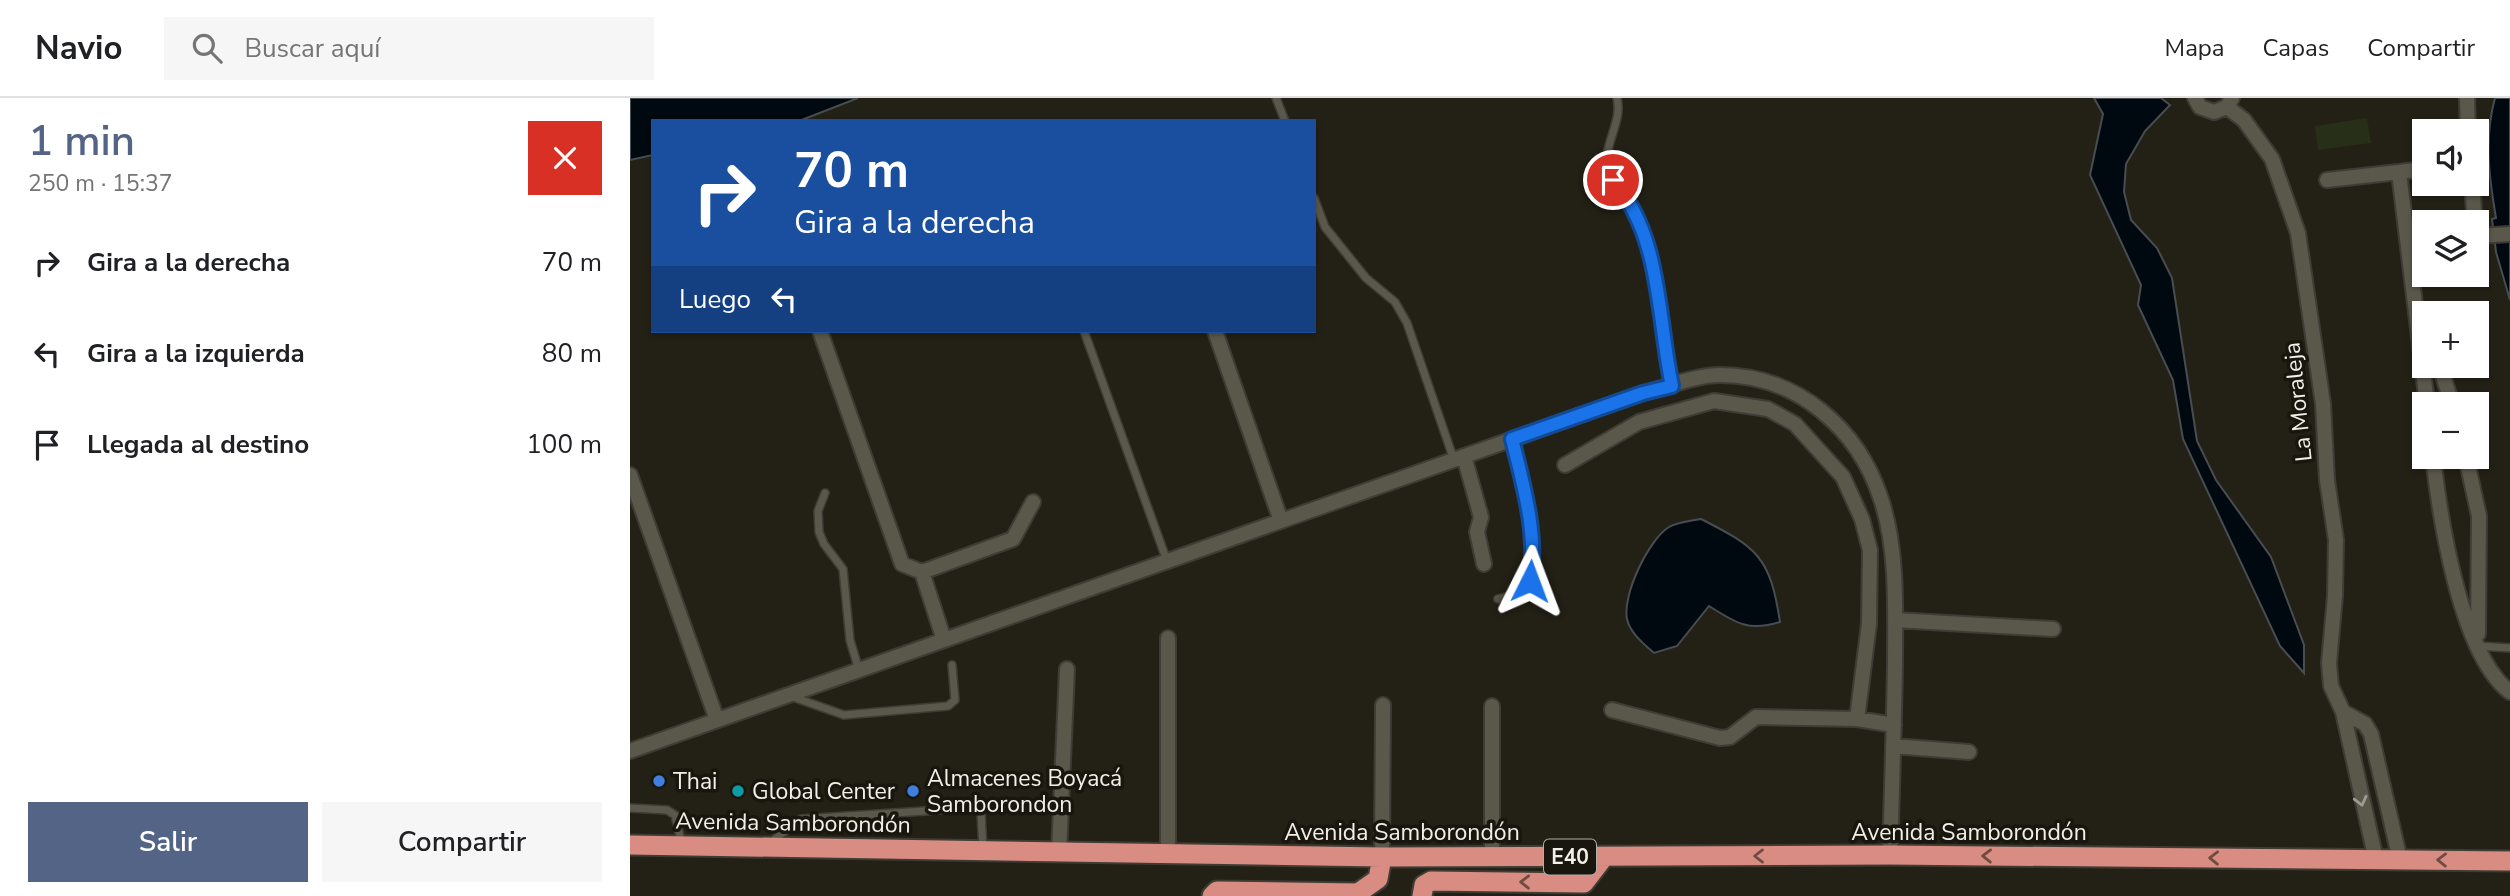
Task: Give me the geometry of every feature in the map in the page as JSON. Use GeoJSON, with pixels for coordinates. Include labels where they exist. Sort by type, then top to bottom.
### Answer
{"type":"FeatureCollection","features":[{"type":"Feature","properties":{"kind":"highway","name":"Avenida Samborondón"},"geometry":{"type":"LineString","coordinates":[[630,845],[1381,857],[1890,855],[2510,861]]}},
{"type":"Feature","properties":{"kind":"highway"},"geometry":{"type":"LineString","coordinates":[[1212,896],[1217,891],[1358,892],[1378,879],[1381,857]]}},
{"type":"Feature","properties":{"kind":"highway"},"geometry":{"type":"LineString","coordinates":[[1422,896],[1424,885],[1431,881],[1584,883],[1604,857]]}},
{"type":"Feature","properties":{"kind":"street"},"geometry":{"type":"LineString","coordinates":[[2195,98],[2207,111],[2221,111],[2230,102]]}},
{"type":"Feature","properties":{"kind":"street"},"geometry":{"type":"LineString","coordinates":[[2467,98],[2468,119]]}},
{"type":"Feature","properties":{"kind":"street","name":"La Moraleja"},"geometry":{"type":"LineString","coordinates":[[2230,102],[2272,159],[2298,233],[2323,404],[2328,480],[2336,540],[2335,596],[2329,663],[2331,686],[2343,712],[2354,774],[2376,860]]}},
{"type":"Feature","properties":{"kind":"street"},"geometry":{"type":"LineString","coordinates":[[2327,180],[2412,170]]}},
{"type":"Feature","properties":{"kind":"street"},"geometry":{"type":"LineString","coordinates":[[2399,172],[2412,225]]}},
{"type":"Feature","properties":{"kind":"street"},"geometry":{"type":"LineString","coordinates":[[2489,236],[2510,234]]}},
{"type":"Feature","properties":{"kind":"street"},"geometry":{"type":"LineString","coordinates":[[821,333],[902,564],[922,572],[1013,539],[1032,502]]}},
{"type":"Feature","properties":{"kind":"street"},"geometry":{"type":"LineString","coordinates":[[1216,333],[1281,521]]}},
{"type":"Feature","properties":{"kind":"street"},"geometry":{"type":"LineString","coordinates":[[630,751],[1643,393],[1718,375],[1755,378],[1794,390],[1827,413],[1860,453],[1881,499],[1891,551],[1895,620],[1890,855]]}},
{"type":"Feature","properties":{"kind":"street"},"geometry":{"type":"LineString","coordinates":[[1565,465],[1639,422],[1714,401],[1768,409],[1796,424],[1843,477],[1862,519],[1870,550],[1868,624],[1857,719]]}},
{"type":"Feature","properties":{"kind":"street"},"geometry":{"type":"LineString","coordinates":[[1459,458],[1480,517],[1477,532],[1484,564]]}},
{"type":"Feature","properties":{"kind":"street"},"geometry":{"type":"LineString","coordinates":[[2435,469],[2444,542],[2478,646],[2486,668],[2510,692]]}},
{"type":"Feature","properties":{"kind":"street"},"geometry":{"type":"LineString","coordinates":[[2469,469],[2479,516],[2478,646]]}},
{"type":"Feature","properties":{"kind":"street"},"geometry":{"type":"LineString","coordinates":[[630,475],[717,720]]}},
{"type":"Feature","properties":{"kind":"street"},"geometry":{"type":"LineString","coordinates":[[922,572],[944,640]]}},
{"type":"Feature","properties":{"kind":"street"},"geometry":{"type":"LineString","coordinates":[[1895,620],[2053,629]]}},
{"type":"Feature","properties":{"kind":"street"},"geometry":{"type":"LineString","coordinates":[[1168,638],[1168,854]]}},
{"type":"Feature","properties":{"kind":"street"},"geometry":{"type":"LineString","coordinates":[[1059,853],[1067,668]]}},
{"type":"Feature","properties":{"kind":"street"},"geometry":{"type":"LineString","coordinates":[[1381,857],[1383,705]]}},
{"type":"Feature","properties":{"kind":"street"},"geometry":{"type":"LineString","coordinates":[[1492,706],[1492,857]]}},
{"type":"Feature","properties":{"kind":"street"},"geometry":{"type":"LineString","coordinates":[[1612,710],[1720,738],[1730,737],[1756,717],[1857,719],[1894,725]]}},
{"type":"Feature","properties":{"kind":"street"},"geometry":{"type":"LineString","coordinates":[[2343,712],[2368,729],[2400,860]]}},
{"type":"Feature","properties":{"kind":"street"},"geometry":{"type":"LineString","coordinates":[[1893,746],[1969,752]]}},
{"type":"Feature","properties":{"kind":"street"},"geometry":{"type":"LineString","coordinates":[[2354,774],[2378,769]]}},
{"type":"Feature","properties":{"kind":"lane"},"geometry":{"type":"LineString","coordinates":[[1276,98],[1284,119]]}},
{"type":"Feature","properties":{"kind":"lane"},"geometry":{"type":"LineString","coordinates":[[1617,98],[1619,115],[1607,160],[1609,170],[1634,207],[1649,249],[1660,301],[1663,344],[1672,386]]}},
{"type":"Feature","properties":{"kind":"lane"},"geometry":{"type":"LineString","coordinates":[[1316,203],[1325,227],[1366,278],[1395,302],[1406,323],[1459,458]]}},
{"type":"Feature","properties":{"kind":"lane"},"geometry":{"type":"LineString","coordinates":[[1085,333],[1167,561]]}},
{"type":"Feature","properties":{"kind":"lane"},"geometry":{"type":"LineString","coordinates":[[1498,599],[1524,588],[1530,581],[1533,563],[1524,489],[1512,439]]}},
{"type":"Feature","properties":{"kind":"lane"},"geometry":{"type":"LineString","coordinates":[[825,493],[818,511],[819,532],[824,544],[843,569],[849,640],[859,670]]}},
{"type":"Feature","properties":{"kind":"lane"},"geometry":{"type":"LineString","coordinates":[[2478,646],[2510,648]]}},
{"type":"Feature","properties":{"kind":"lane"},"geometry":{"type":"LineString","coordinates":[[789,696],[844,715],[948,706],[955,700],[952,665]]}},
{"type":"Feature","properties":{"kind":"lane"},"geometry":{"type":"LineString","coordinates":[[630,808],[667,810],[675,815],[682,846]]}},
{"type":"Feature","properties":{"kind":"lane"},"geometry":{"type":"LineString","coordinates":[[763,847],[801,819],[971,808],[981,813],[983,851]]}},
{"type":"Feature","properties":{"kind":"green space"},"geometry":{"type":"Polygon","coordinates":[[[2367,118],[2371,143],[2318,150],[2315,126],[2367,118]]]}},
{"type":"Feature","properties":{"kind":"shaded area"},"geometry":{"type":"Polygon","coordinates":[[[630,98],[858,98],[804,119],[651,119],[651,155],[630,160],[630,98]]]}},
{"type":"Feature","properties":{"kind":"shaded area"},"geometry":{"type":"Polygon","coordinates":[[[2094,98],[2161,98],[2170,105],[2145,131],[2126,164],[2124,192],[2131,220],[2157,248],[2172,278],[2197,441],[2216,480],[2271,557],[2304,645],[2304,673],[2280,646],[2183,439],[2173,380],[2138,305],[2141,285],[2090,175],[2103,114],[2094,98]]]}},
{"type":"Feature","properties":{"kind":"shaded area"},"geometry":{"type":"Polygon","coordinates":[[[2495,98],[2510,98],[2510,300],[2496,252],[2492,219],[2496,218],[2490,173],[2495,98]]]}},
{"type":"Feature","properties":{"kind":"shaded area"},"geometry":{"type":"Polygon","coordinates":[[[1701,519],[1736,538],[1758,557],[1766,568],[1780,622],[1751,626],[1727,617],[1709,606],[1677,646],[1654,653],[1634,634],[1627,619],[1633,583],[1646,555],[1661,533],[1673,525],[1701,519]]]}},
{"type":"Feature","properties":{"kind":"place","name":"Thai"},"geometry":{"type":"Point","coordinates":[659,781]}},
{"type":"Feature","properties":{"kind":"place","name":"Global Center"},"geometry":{"type":"Point","coordinates":[738,791]}},
{"type":"Feature","properties":{"kind":"place","name":"Almacenes Boyacá Samborondon"},"geometry":{"type":"Point","coordinates":[913,791]}},
{"type":"Feature","properties":{"kind":"route"},"geometry":{"type":"LineString","coordinates":[[1530,581],[1533,563],[1530,532],[1524,489],[1512,439],[1643,393],[1672,386],[1663,344],[1660,301],[1649,249],[1634,207],[1613,180]]}}]}
